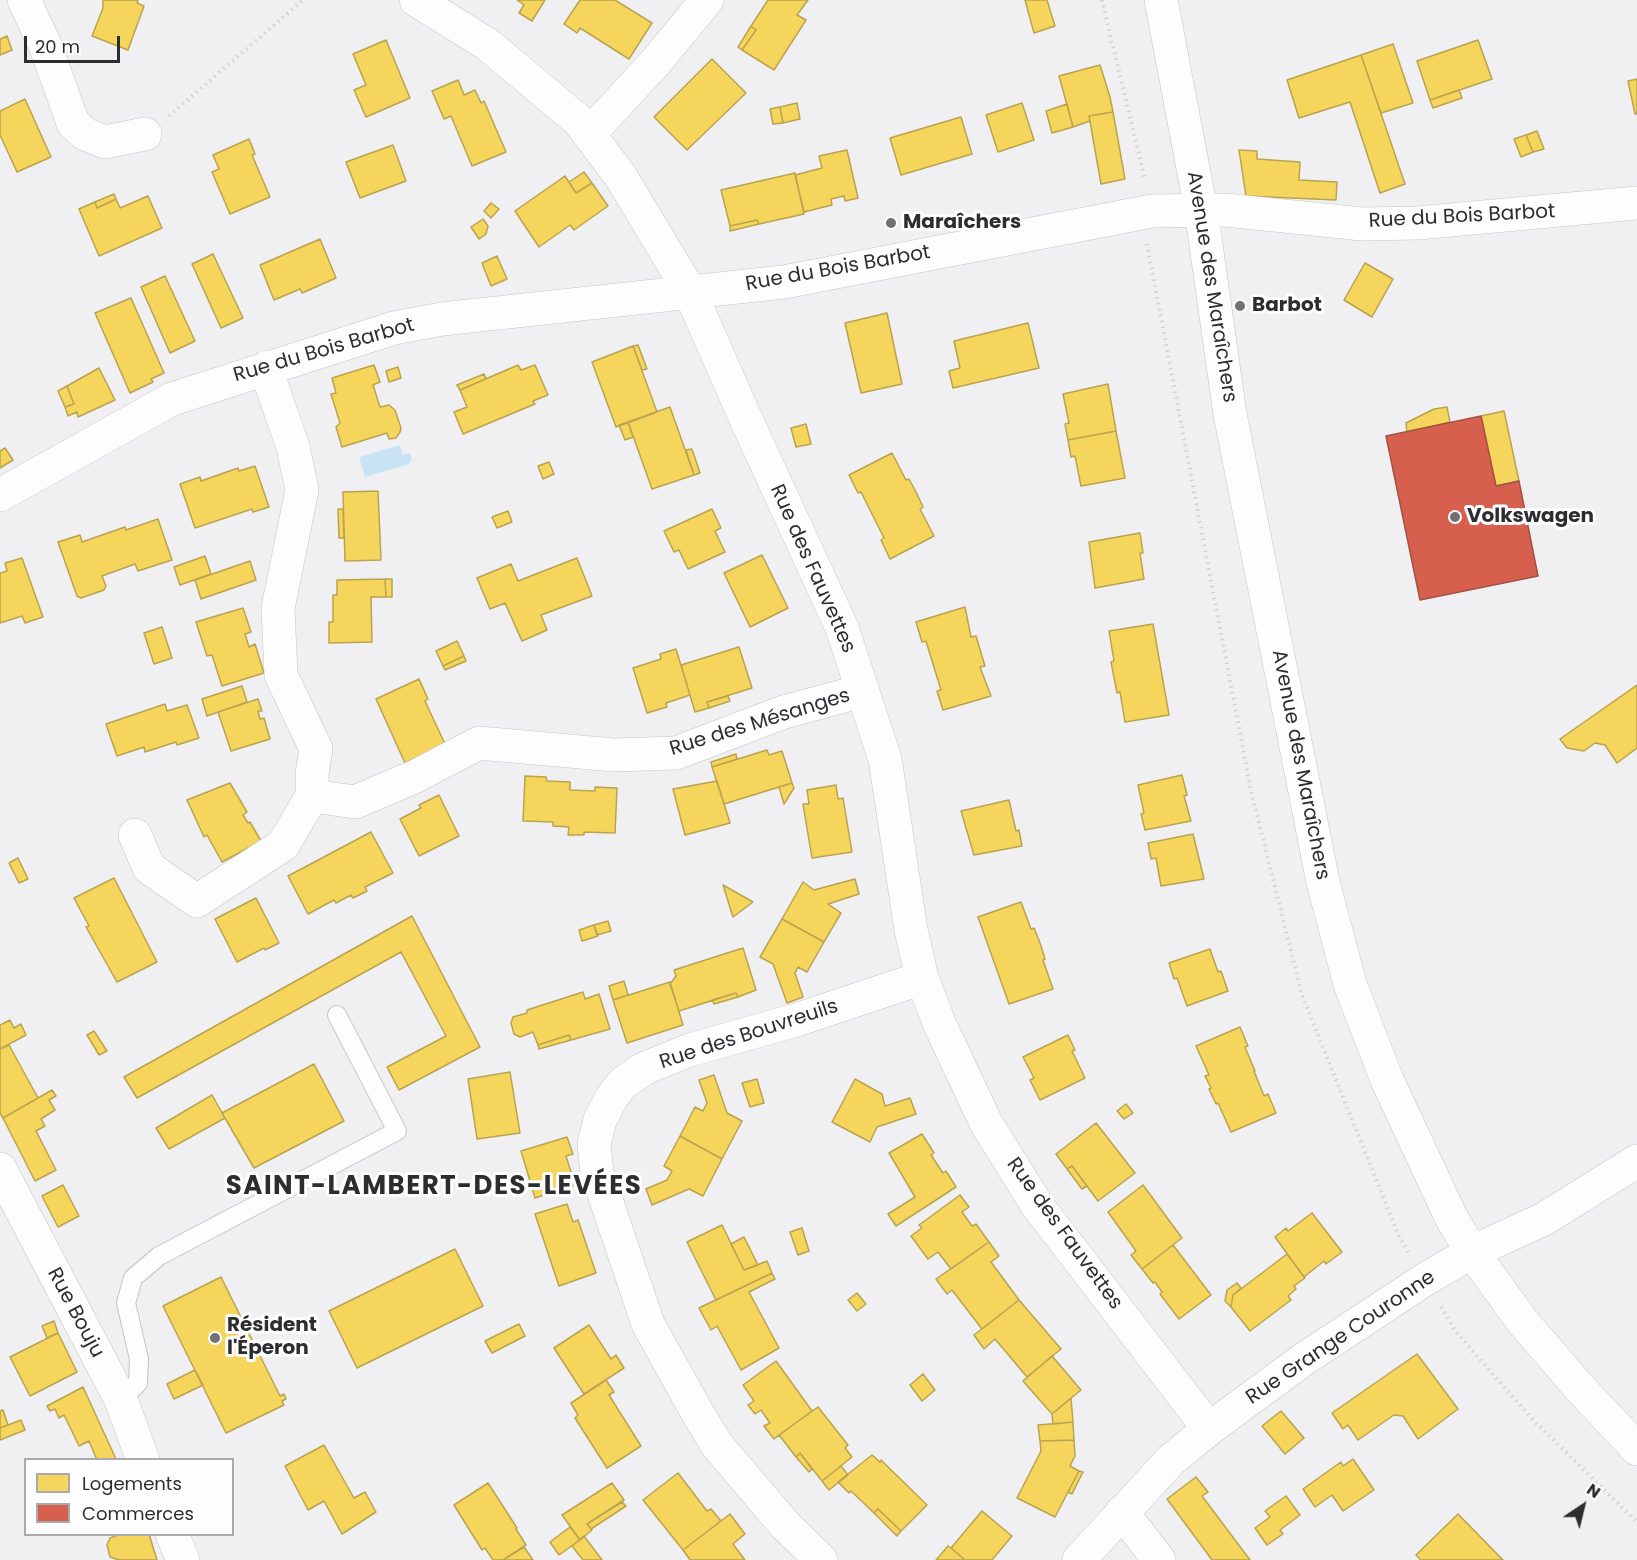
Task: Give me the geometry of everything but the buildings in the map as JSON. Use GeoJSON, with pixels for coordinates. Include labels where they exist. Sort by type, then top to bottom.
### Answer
{"type":"FeatureCollection","features":[{"type":"Feature","properties":{"kind":"street"},"geometry":{"type":"LineString","coordinates":[[24,0],[45,45],[73,123],[85,135],[105,142],[145,134]]}},
{"type":"Feature","properties":{"kind":"street","name":"Rue des Fauvettes"},"geometry":{"type":"LineString","coordinates":[[416,0],[487,44],[554,99],[590,133],[621,177],[690,292],[842,628],[885,759],[909,919],[922,978],[940,1025],[987,1123],[1037,1204],[1209,1429]]}},
{"type":"Feature","properties":{"kind":"street"},"geometry":{"type":"LineString","coordinates":[[590,133],[654,64],[707,0]]}},
{"type":"Feature","properties":{"kind":"street","name":"Avenue des Maraîchers"},"geometry":{"type":"LineString","coordinates":[[1161,0],[1201,210],[1230,414],[1323,882],[1350,984],[1387,1080],[1452,1219],[1472,1252],[1523,1322],[1578,1386],[1637,1449]]}},
{"type":"Feature","properties":{"kind":"street","name":"Rue du Bois Barbot"},"geometry":{"type":"LineString","coordinates":[[0,495],[172,399],[394,328],[442,319],[784,282],[1152,211],[1201,210],[1362,224],[1418,223],[1637,203]]}},
{"type":"Feature","properties":{"kind":"street"},"geometry":{"type":"LineString","coordinates":[[135,835],[149,868],[197,901],[283,845],[312,796],[312,774],[316,749],[281,675],[278,608],[302,490],[293,447],[267,367]]}},
{"type":"Feature","properties":{"kind":"street","name":"Rue des Mésanges"},"geometry":{"type":"LineString","coordinates":[[312,796],[355,802],[414,777],[479,743],[614,755],[676,753],[784,712],[862,691]]}},
{"type":"Feature","properties":{"kind":"street","name":"Rue des Bouvreuils"},"geometry":{"type":"LineString","coordinates":[[820,1560],[785,1525],[717,1445],[648,1324],[597,1173],[594,1144],[600,1120],[612,1097],[623,1083],[645,1068],[690,1050],[796,1020],[922,978]]}},
{"type":"Feature","properties":{"kind":"street","name":"Rue Grange Couronne"},"geometry":{"type":"LineString","coordinates":[[1078,1560],[1171,1460],[1304,1359],[1424,1280],[1472,1252],[1544,1219],[1637,1161]]}},
{"type":"Feature","properties":{"kind":"street","name":"Rue Bouju"},"geometry":{"type":"LineString","coordinates":[[0,1169],[121,1400],[142,1458]]}},
{"type":"Feature","properties":{"kind":"street"},"geometry":{"type":"LineString","coordinates":[[1122,1512],[1159,1560]]}},
{"type":"Feature","properties":{"kind":"street"},"geometry":{"type":"LineString","coordinates":[[173,1536],[183,1560]]}},
{"type":"Feature","properties":{"kind":"lane"},"geometry":{"type":"LineString","coordinates":[[121,1400],[138,1383],[139,1359],[126,1303],[133,1278],[159,1256],[397,1131],[337,1015]]}},
{"type":"Feature","properties":{"kind":"path"},"geometry":{"type":"LineString","coordinates":[[145,134],[303,0]]}},
{"type":"Feature","properties":{"kind":"water"},"geometry":{"type":"Polygon","coordinates":[[[400,445],[403,455],[410,453],[412,459],[409,464],[365,477],[359,457],[400,445]]]}},
{"type":"Feature","properties":{"kind":"place","name":"Maraîchers"},"geometry":{"type":"Point","coordinates":[891,223]}},
{"type":"Feature","properties":{"kind":"place","name":"Barbot"},"geometry":{"type":"Point","coordinates":[1240,306]}},
{"type":"Feature","properties":{"kind":"place","name":"Volkswagen"},"geometry":{"type":"Point","coordinates":[1455,517]}},
{"type":"Feature","properties":{"kind":"place","name":"Résident l'Éperon"},"geometry":{"type":"Point","coordinates":[215,1338]}},
{"type":"Feature","properties":{"kind":"district","name":"SAINT-LAMBERT-DES-LEVÉES"},"geometry":{"type":"Point","coordinates":[434,1187]}}]}
